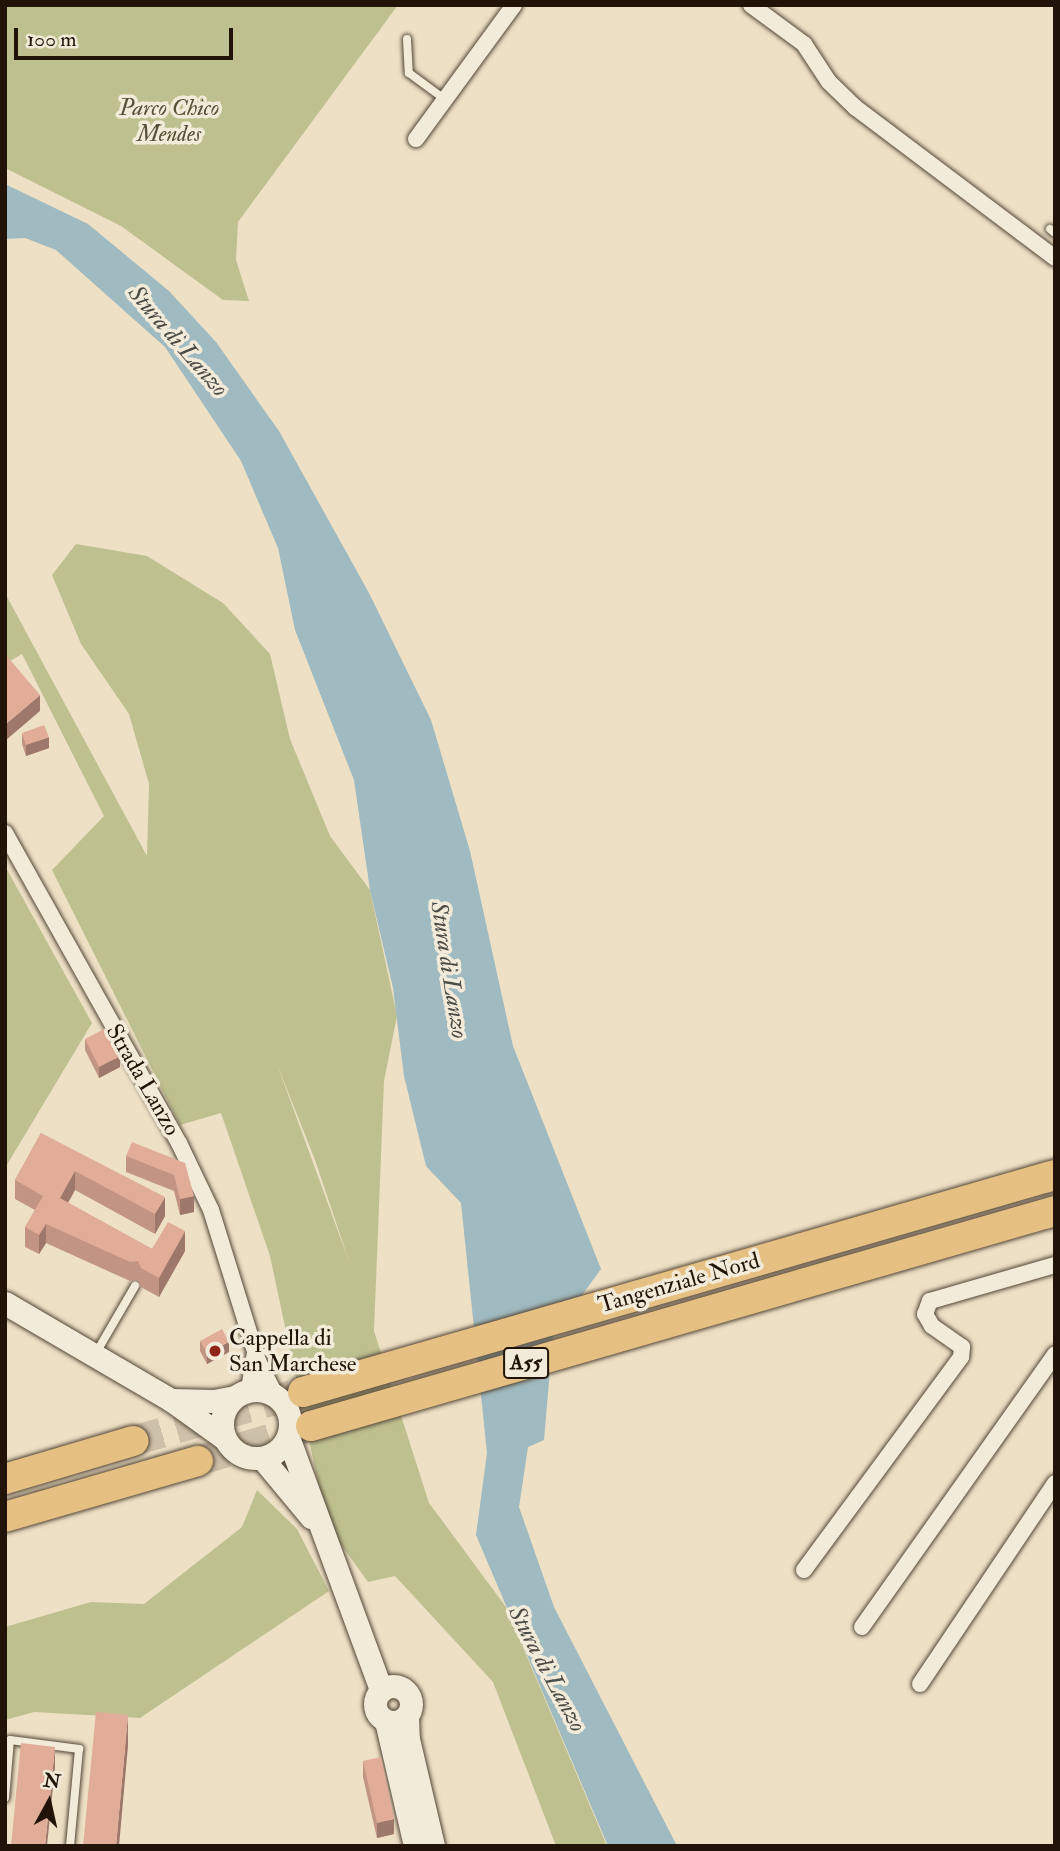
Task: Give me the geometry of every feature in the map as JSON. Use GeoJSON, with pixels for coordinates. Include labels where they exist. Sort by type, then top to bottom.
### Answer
{"type":"FeatureCollection","features":[{"type":"Feature","properties":{"kind":"highway","name":"Tangenziale Nord"},"geometry":{"type":"LineString","coordinates":[[299,1392],[1055,1175]]}},
{"type":"Feature","properties":{"kind":"highway","name":"Tangenziale Nord"},"geometry":{"type":"LineString","coordinates":[[309,1428],[724,1305],[1055,1211]]}},
{"type":"Feature","properties":{"kind":"highway"},"geometry":{"type":"LineString","coordinates":[[5,1479],[133,1441]]}},
{"type":"Feature","properties":{"kind":"highway"},"geometry":{"type":"LineString","coordinates":[[5,1517],[198,1461]]}},
{"type":"Feature","properties":{"kind":"street"},"geometry":{"type":"LineString","coordinates":[[416,139],[443,97],[514,5]]}},
{"type":"Feature","properties":{"kind":"street"},"geometry":{"type":"LineString","coordinates":[[751,5],[804,44],[829,82],[856,108],[1055,258]]}},
{"type":"Feature","properties":{"kind":"street","name":"Strada Lanzo"},"geometry":{"type":"LineString","coordinates":[[5,833],[179,1143],[211,1210],[258,1361],[299,1392]]}},
{"type":"Feature","properties":{"kind":"street"},"geometry":{"type":"LineString","coordinates":[[804,1570],[961,1357],[962,1347],[932,1325],[925,1314],[930,1301],[1055,1265]]}},
{"type":"Feature","properties":{"kind":"street"},"geometry":{"type":"LineString","coordinates":[[5,1303],[171,1399],[224,1438],[240,1454],[262,1458],[273,1454],[309,1428]]}},
{"type":"Feature","properties":{"kind":"street","name":"Strada Lanzo"},"geometry":{"type":"LineString","coordinates":[[242,1393],[256,1368],[253,1338]]}},
{"type":"Feature","properties":{"kind":"street"},"geometry":{"type":"LineString","coordinates":[[862,1627],[1055,1354]]}},
{"type":"Feature","properties":{"kind":"street"},"geometry":{"type":"LineString","coordinates":[[171,1399],[214,1401],[242,1393],[299,1392],[289,1415],[309,1428],[325,1533],[352,1604],[389,1688],[410,1699],[397,1718],[415,1846]]}},
{"type":"Feature","properties":{"kind":"street"},"geometry":{"type":"LineString","coordinates":[[224,1438],[222,1416],[242,1393]]}},
{"type":"Feature","properties":{"kind":"street"},"geometry":{"type":"LineString","coordinates":[[262,1458],[325,1533]]}},
{"type":"Feature","properties":{"kind":"street"},"geometry":{"type":"LineString","coordinates":[[920,1684],[1055,1483]]}},
{"type":"Feature","properties":{"kind":"street"},"geometry":{"type":"LineString","coordinates":[[389,1688],[374,1707],[397,1718],[408,1739],[433,1846]]}},
{"type":"Feature","properties":{"kind":"lane"},"geometry":{"type":"LineString","coordinates":[[407,39],[409,73],[443,97]]}},
{"type":"Feature","properties":{"kind":"lane"},"geometry":{"type":"LineString","coordinates":[[94,1355],[135,1286]]}},
{"type":"Feature","properties":{"kind":"lane"},"geometry":{"type":"LineString","coordinates":[[5,1798],[10,1740],[79,1749],[70,1846]]}},
{"type":"Feature","properties":{"kind":"green space","name":"Parco Chico Mendes"},"geometry":{"type":"Polygon","coordinates":[[[5,5],[398,5],[238,222],[236,260],[249,301],[223,300],[121,226],[5,168],[5,5]]]}},
{"type":"Feature","properties":{"kind":"green space"},"geometry":{"type":"Polygon","coordinates":[[[76,544],[147,556],[223,603],[270,654],[290,739],[330,836],[370,890],[397,1016],[384,1081],[374,1331],[429,1503],[506,1607],[607,1846],[556,1846],[493,1682],[395,1576],[368,1582],[327,1525],[270,1256],[221,1113],[180,1125],[52,870],[104,816],[22,654],[5,664],[5,593],[147,856],[149,784],[129,714],[81,644],[52,575],[76,544]],[[277,1064],[350,1264],[315,1160],[277,1064]]]}},
{"type":"Feature","properties":{"kind":"green space"},"geometry":{"type":"Polygon","coordinates":[[[5,866],[92,1023],[5,1168],[5,866]]]}},
{"type":"Feature","properties":{"kind":"green space"},"geometry":{"type":"Polygon","coordinates":[[[257,1490],[297,1529],[329,1591],[140,1718],[34,1712],[5,1720],[5,1627],[91,1602],[144,1604],[242,1527],[257,1490]]]}},
{"type":"Feature","properties":{"kind":"water","name":"Stura di Lanzo"},"geometry":{"type":"Polygon","coordinates":[[[5,184],[88,224],[169,291],[216,342],[279,431],[369,593],[431,720],[470,851],[513,1046],[601,1269],[553,1335],[544,1440],[528,1447],[519,1507],[554,1607],[677,1846],[608,1846],[476,1535],[487,1453],[461,1203],[426,1166],[404,1076],[393,988],[370,890],[354,780],[295,630],[278,548],[241,461],[165,347],[56,250],[25,238],[5,239],[5,184]]]}},
{"type":"Feature","properties":{"kind":"building"},"geometry":{"type":"Polygon","coordinates":[[[5,656],[40,695],[6,724],[5,656]]]}},
{"type":"Feature","properties":{"kind":"building"},"geometry":{"type":"Polygon","coordinates":[[[44,725],[49,737],[26,745],[22,733],[44,725]]]}},
{"type":"Feature","properties":{"kind":"building"},"geometry":{"type":"Polygon","coordinates":[[[106,1028],[120,1056],[99,1067],[85,1039],[106,1028]]]}},
{"type":"Feature","properties":{"kind":"building"},"geometry":{"type":"Polygon","coordinates":[[[41,1133],[165,1197],[155,1214],[75,1171],[60,1198],[152,1249],[168,1222],[185,1231],[159,1278],[141,1268],[138,1261],[130,1262],[46,1224],[39,1235],[25,1227],[43,1196],[15,1180],[41,1133]]]}},
{"type":"Feature","properties":{"kind":"building"},"geometry":{"type":"Polygon","coordinates":[[[132,1142],[185,1163],[194,1196],[180,1199],[174,1175],[126,1156],[132,1142]]]}},
{"type":"Feature","properties":{"kind":"building"},"geometry":{"type":"Polygon","coordinates":[[[222,1329],[229,1342],[207,1353],[200,1341],[222,1329]]]}},
{"type":"Feature","properties":{"kind":"building"},"geometry":{"type":"Polygon","coordinates":[[[96,1712],[128,1715],[116,1846],[83,1846],[96,1712]]]}},
{"type":"Feature","properties":{"kind":"building"},"geometry":{"type":"Polygon","coordinates":[[[21,1743],[55,1747],[45,1846],[11,1846],[21,1743]]]}},
{"type":"Feature","properties":{"kind":"building"},"geometry":{"type":"Polygon","coordinates":[[[381,1757],[394,1819],[377,1823],[363,1761],[381,1757]]]}},
{"type":"Feature","properties":{"kind":"tunnel"},"geometry":{"type":"LineString","coordinates":[[133,1441],[303,1392]]}},
{"type":"Feature","properties":{"kind":"tunnel"},"geometry":{"type":"LineString","coordinates":[[198,1461],[311,1426]]}},
{"type":"Feature","properties":{"kind":"place","name":"Cappella di San Marchese"},"geometry":{"type":"Point","coordinates":[215,1351]}}]}
